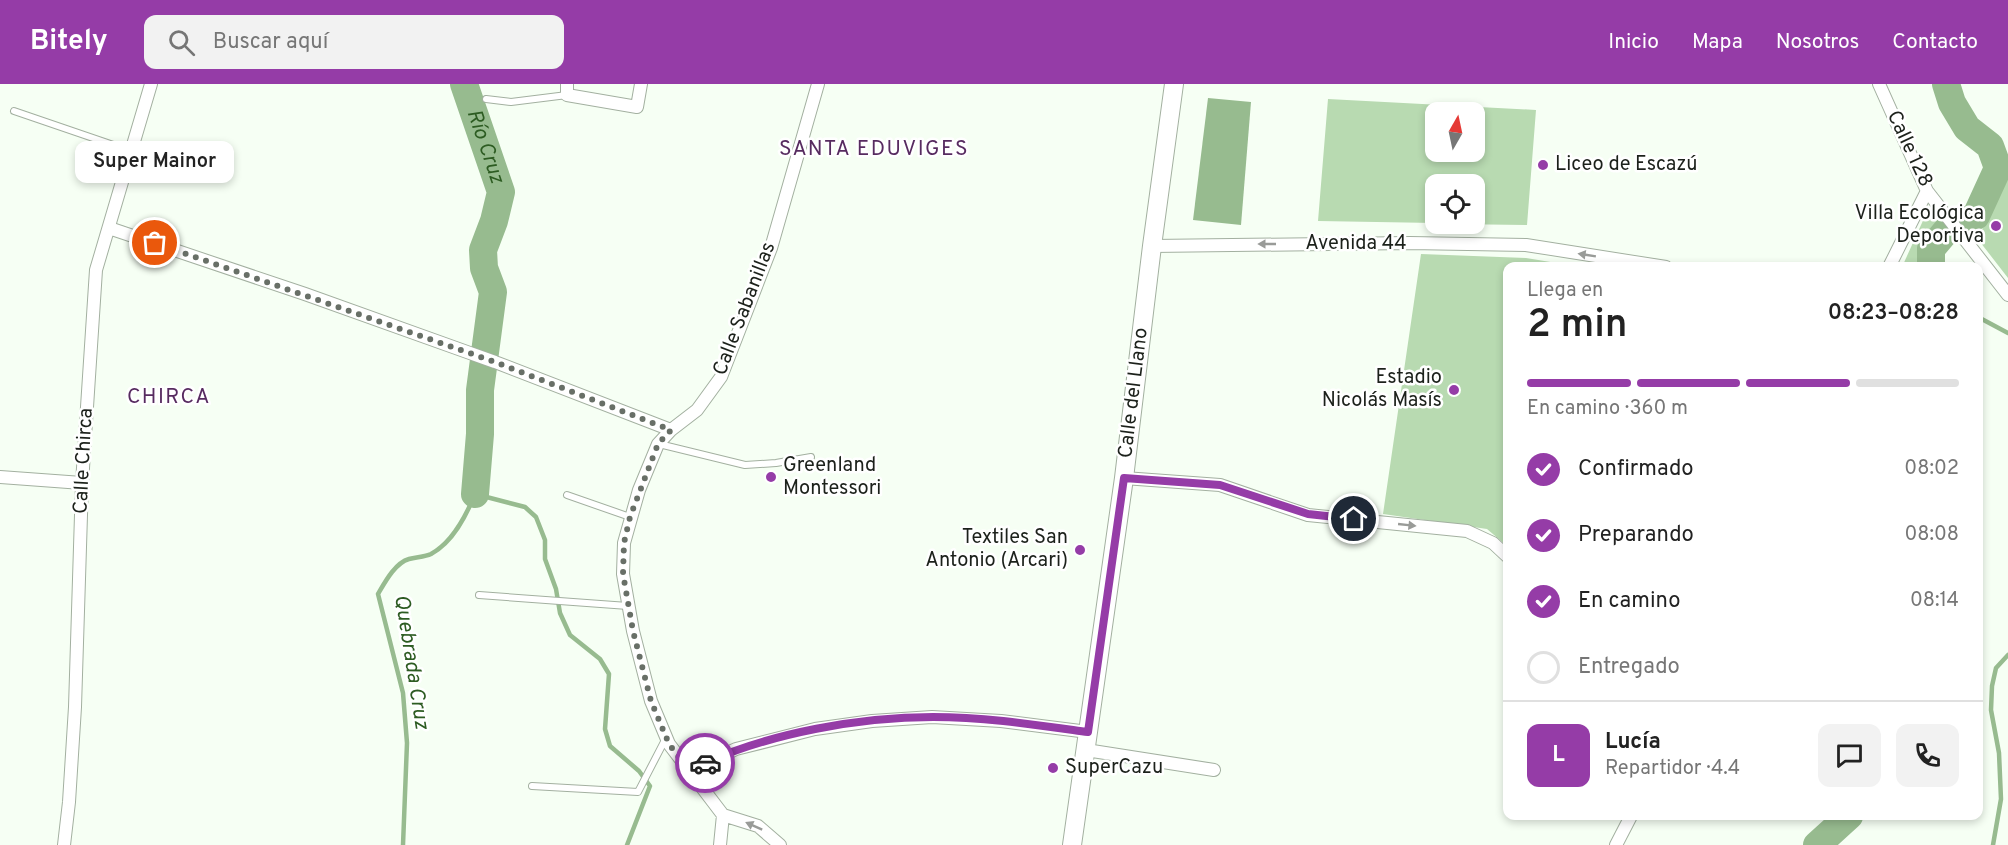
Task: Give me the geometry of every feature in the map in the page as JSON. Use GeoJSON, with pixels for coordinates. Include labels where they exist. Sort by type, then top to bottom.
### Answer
{"type":"FeatureCollection","features":[{"type":"Feature","properties":{"kind":"main road","name":"Calle del Llano"},"geometry":{"type":"LineString","coordinates":[[1072,845],[1124,478],[1174,84]]}},
{"type":"Feature","properties":{"kind":"street","name":"Calle Chirca"},"geometry":{"type":"LineString","coordinates":[[64,845],[75,706],[81,483],[96,270],[151,84]]}},
{"type":"Feature","properties":{"kind":"street"},"geometry":{"type":"LineString","coordinates":[[567,89],[637,107],[641,84]]}},
{"type":"Feature","properties":{"kind":"street","name":"Calle Sabanillas"},"geometry":{"type":"LineString","coordinates":[[723,815],[669,744],[651,701],[633,631],[623,574],[624,543],[630,517],[658,444],[671,430],[698,411],[721,377],[771,248],[818,84]]}},
{"type":"Feature","properties":{"kind":"street","name":"Calle 128"},"geometry":{"type":"LineString","coordinates":[[1879,84],[1927,191],[1983,262]]}},
{"type":"Feature","properties":{"kind":"street"},"geometry":{"type":"LineString","coordinates":[[1892,262],[1927,191]]}},
{"type":"Feature","properties":{"kind":"street"},"geometry":{"type":"LineString","coordinates":[[109,228],[305,294],[495,362],[671,430]]}},
{"type":"Feature","properties":{"kind":"street","name":"Avenida 44"},"geometry":{"type":"LineString","coordinates":[[1152,246],[1388,243],[1526,245],[1634,262]]}},
{"type":"Feature","properties":{"kind":"street","name":"Calle 128"},"geometry":{"type":"LineString","coordinates":[[1983,262],[2008,295]]}},
{"type":"Feature","properties":{"kind":"street"},"geometry":{"type":"LineString","coordinates":[[0,477],[81,483]]}},
{"type":"Feature","properties":{"kind":"street"},"geometry":{"type":"LineString","coordinates":[[1124,478],[1220,485],[1308,514],[1467,531],[1492,543],[1503,553]]}},
{"type":"Feature","properties":{"kind":"street"},"geometry":{"type":"LineString","coordinates":[[689,771],[736,749],[815,729],[872,721],[932,717],[1001,721],[1088,732]]}},
{"type":"Feature","properties":{"kind":"street"},"geometry":{"type":"LineString","coordinates":[[1086,750],[1214,770]]}},
{"type":"Feature","properties":{"kind":"street"},"geometry":{"type":"LineString","coordinates":[[720,845],[723,815],[759,826],[780,845]]}},
{"type":"Feature","properties":{"kind":"street"},"geometry":{"type":"LineString","coordinates":[[1616,845],[1629,820]]}},
{"type":"Feature","properties":{"kind":"lane"},"geometry":{"type":"LineString","coordinates":[[486,99],[511,102],[567,89]]}},
{"type":"Feature","properties":{"kind":"lane"},"geometry":{"type":"LineString","coordinates":[[14,111],[131,151]]}},
{"type":"Feature","properties":{"kind":"lane"},"geometry":{"type":"LineString","coordinates":[[658,444],[745,465],[811,457]]}},
{"type":"Feature","properties":{"kind":"lane"},"geometry":{"type":"LineString","coordinates":[[567,495],[630,517]]}},
{"type":"Feature","properties":{"kind":"lane"},"geometry":{"type":"LineString","coordinates":[[479,595],[629,606]]}},
{"type":"Feature","properties":{"kind":"lane"},"geometry":{"type":"LineString","coordinates":[[532,786],[638,792],[666,737]]}},
{"type":"Feature","properties":{"kind":"shaded area"},"geometry":{"type":"Polygon","coordinates":[[[1208,98],[1251,102],[1241,225],[1193,220],[1208,98]]]}},
{"type":"Feature","properties":{"kind":"shaded area"},"geometry":{"type":"Polygon","coordinates":[[[1328,99],[1425,104],[1425,162],[1485,162],[1485,107],[1536,110],[1527,225],[1485,224],[1485,174],[1425,174],[1425,223],[1318,221],[1328,99]]]}},
{"type":"Feature","properties":{"kind":"shaded area","name":"Villa Ecológica Deportiva"},"geometry":{"type":"Polygon","coordinates":[[[2008,174],[2008,278],[1977,238],[1991,214],[2008,174]]]}},
{"type":"Feature","properties":{"kind":"shaded area"},"geometry":{"type":"Polygon","coordinates":[[[1931,209],[1937,209],[1946,224],[1926,250],[1925,262],[1904,262],[1926,214],[1931,209]]]}},
{"type":"Feature","properties":{"kind":"shaded area","name":"Estadio Nicolás Masís"},"geometry":{"type":"Polygon","coordinates":[[[1421,254],[1526,258],[1550,262],[1503,262],[1503,543],[1487,529],[1383,514],[1421,254]]]}},
{"type":"Feature","properties":{"kind":"waterway","name":"Río Cruz"},"geometry":{"type":"LineString","coordinates":[[464,84],[501,192],[494,221],[483,250],[484,268],[493,292],[480,390],[480,434],[475,494]]}},
{"type":"Feature","properties":{"kind":"waterway"},"geometry":{"type":"LineString","coordinates":[[1931,262],[1931,249],[1947,230],[1976,216],[1998,168],[1990,146],[1967,128],[1952,103],[1946,84]]}},
{"type":"Feature","properties":{"kind":"waterway"},"geometry":{"type":"LineString","coordinates":[[1983,320],[2008,333]]}},
{"type":"Feature","properties":{"kind":"waterway","name":"Quebrada Cruz"},"geometry":{"type":"LineString","coordinates":[[403,845],[407,743],[403,693],[378,594],[399,564],[431,554],[446,543],[463,519],[475,494],[525,507],[536,517],[545,540],[545,559],[556,589],[560,613],[570,635],[600,659],[609,674],[605,729],[610,746],[639,771],[650,786],[627,845]]}},
{"type":"Feature","properties":{"kind":"waterway"},"geometry":{"type":"LineString","coordinates":[[1993,845],[2001,799],[1999,753],[1991,710],[1992,686],[1996,668],[2008,655]]}},
{"type":"Feature","properties":{"kind":"waterway"},"geometry":{"type":"LineString","coordinates":[[1817,845],[1845,820]]}},
{"type":"Feature","properties":{"kind":"way so far"},"geometry":{"type":"LineString","coordinates":[[155,243],[495,362],[671,430],[658,444],[639,490],[624,543],[623,574],[633,631],[651,701],[669,744],[689,771],[705,763]]}},
{"type":"Feature","properties":{"kind":"place","name":"Liceo de Escazú"},"geometry":{"type":"Point","coordinates":[1543,165]}},
{"type":"Feature","properties":{"kind":"place","name":"Villa Ecológica Deportiva"},"geometry":{"type":"Point","coordinates":[1996,226]}},
{"type":"Feature","properties":{"kind":"place","name":"Super Mainor"},"geometry":{"type":"Point","coordinates":[155,243]}},
{"type":"Feature","properties":{"kind":"place","name":"Estadio Nicolás Masís"},"geometry":{"type":"Point","coordinates":[1454,390]}},
{"type":"Feature","properties":{"kind":"place","name":"Greenland Montessori"},"geometry":{"type":"Point","coordinates":[771,477]}},
{"type":"Feature","properties":{"kind":"place","name":"Textiles San Antonio (Arcari)"},"geometry":{"type":"Point","coordinates":[1080,550]}},
{"type":"Feature","properties":{"kind":"place","name":"SuperCazu"},"geometry":{"type":"Point","coordinates":[1053,768]}},
{"type":"Feature","properties":{"kind":"district","name":"SANTA EDUVIGES"},"geometry":{"type":"Point","coordinates":[874,149]}},
{"type":"Feature","properties":{"kind":"district","name":"CHIRCA"},"geometry":{"type":"Point","coordinates":[169,397]}},
{"type":"Feature","properties":{"kind":"route"},"geometry":{"type":"LineString","coordinates":[[705,763],[736,749],[815,729],[872,721],[932,717],[1001,721],[1088,732],[1124,478],[1220,485],[1308,514],[1354,519]]}}]}
